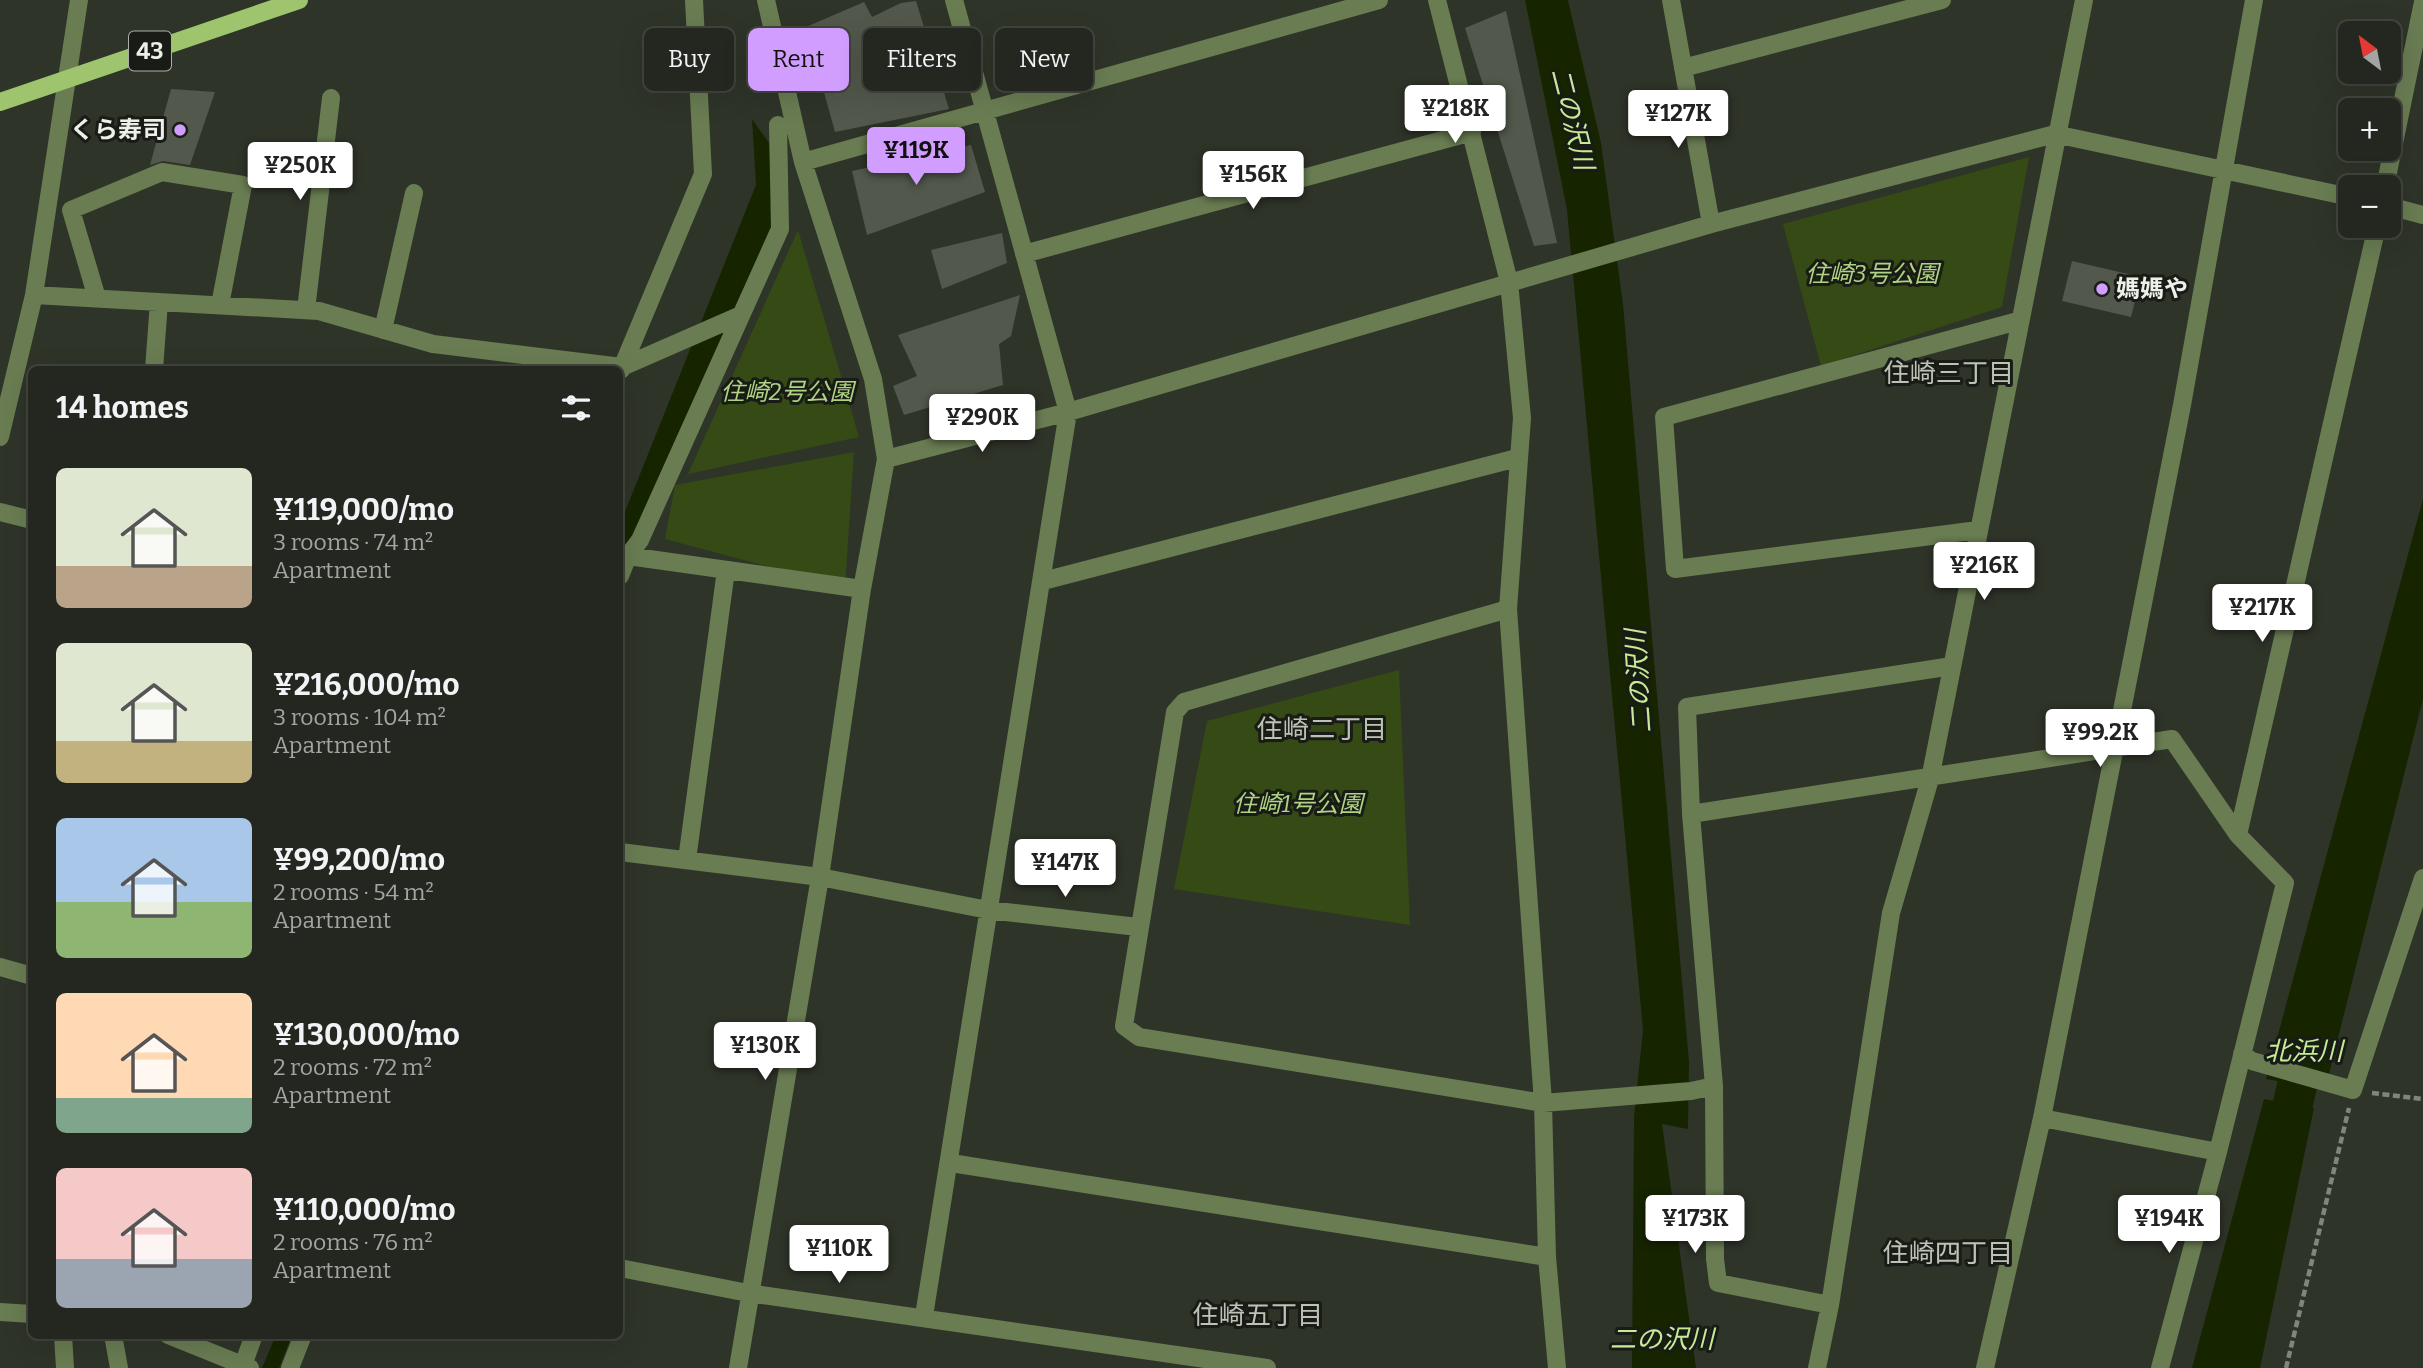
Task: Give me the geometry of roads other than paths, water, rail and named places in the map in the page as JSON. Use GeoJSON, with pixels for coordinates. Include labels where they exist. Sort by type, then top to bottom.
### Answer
{"type":"FeatureCollection","features":[{"type":"Feature","properties":{"kind":"main road","name":"43"},"geometry":{"type":"LineString","coordinates":[[8,99],[299,0]]}},
{"type":"Feature","properties":{"kind":"street"},"geometry":{"type":"LineString","coordinates":[[0,437],[34,295],[64,81],[79,0]]}},
{"type":"Feature","properties":{"kind":"street"},"geometry":{"type":"LineString","coordinates":[[623,366],[703,174],[694,0]]}},
{"type":"Feature","properties":{"kind":"street"},"geometry":{"type":"LineString","coordinates":[[738,1368],[748,1293],[820,877],[862,589],[886,459],[873,379],[803,162],[766,0]]}},
{"type":"Feature","properties":{"kind":"street"},"geometry":{"type":"LineString","coordinates":[[924,1316],[951,1163],[988,910],[1068,412],[954,0]]}},
{"type":"Feature","properties":{"kind":"street"},"geometry":{"type":"LineString","coordinates":[[803,162],[1378,0]]}},
{"type":"Feature","properties":{"kind":"street"},"geometry":{"type":"LineString","coordinates":[[1437,0],[1509,282],[1522,418],[1508,609],[1543,1103],[1547,1257],[1557,1368]]}},
{"type":"Feature","properties":{"kind":"street"},"geometry":{"type":"LineString","coordinates":[[1671,0],[1711,224]]}},
{"type":"Feature","properties":{"kind":"street"},"geometry":{"type":"LineString","coordinates":[[1683,68],[1942,0]]}},
{"type":"Feature","properties":{"kind":"street"},"geometry":{"type":"LineString","coordinates":[[1817,1368],[1830,1305],[1891,912],[1930,779],[2018,321],[2084,0]]}},
{"type":"Feature","properties":{"kind":"street"},"geometry":{"type":"LineString","coordinates":[[1985,1368],[2042,1118],[2182,405],[2254,0]]}},
{"type":"Feature","properties":{"kind":"street"},"geometry":{"type":"LineString","coordinates":[[2387,175],[2423,2]]}},
{"type":"Feature","properties":{"kind":"street"},"geometry":{"type":"LineString","coordinates":[[0,87],[8,99]]}},
{"type":"Feature","properties":{"kind":"street"},"geometry":{"type":"LineString","coordinates":[[306,310],[331,98]]}},
{"type":"Feature","properties":{"kind":"street"},"geometry":{"type":"LineString","coordinates":[[623,568],[628,556],[640,540],[734,318],[780,229],[778,125]]}},
{"type":"Feature","properties":{"kind":"street"},"geometry":{"type":"LineString","coordinates":[[1024,254],[1472,132]]}},
{"type":"Feature","properties":{"kind":"street"},"geometry":{"type":"LineString","coordinates":[[886,459],[1068,412],[1711,224],[2055,134],[2338,195]]}},
{"type":"Feature","properties":{"kind":"street"},"geometry":{"type":"LineString","coordinates":[[71,210],[162,172],[243,185],[220,305]]}},
{"type":"Feature","properties":{"kind":"street"},"geometry":{"type":"LineString","coordinates":[[49,191],[71,210],[97,298]]}},
{"type":"Feature","properties":{"kind":"street"},"geometry":{"type":"LineString","coordinates":[[383,330],[414,193]]}},
{"type":"Feature","properties":{"kind":"street"},"geometry":{"type":"LineString","coordinates":[[2401,209],[2423,215]]}},
{"type":"Feature","properties":{"kind":"street"},"geometry":{"type":"LineString","coordinates":[[2238,835],[2373,238]]}},
{"type":"Feature","properties":{"kind":"street"},"geometry":{"type":"LineString","coordinates":[[34,295],[306,310],[433,344],[592,366]]}},
{"type":"Feature","properties":{"kind":"street"},"geometry":{"type":"LineString","coordinates":[[154,366],[159,302]]}},
{"type":"Feature","properties":{"kind":"street"},"geometry":{"type":"LineString","coordinates":[[623,369],[734,318]]}},
{"type":"Feature","properties":{"kind":"street"},"geometry":{"type":"LineString","coordinates":[[1978,530],[1675,569],[1664,416],[2018,321]]}},
{"type":"Feature","properties":{"kind":"street"},"geometry":{"type":"LineString","coordinates":[[1042,581],[1517,458]]}},
{"type":"Feature","properties":{"kind":"street"},"geometry":{"type":"LineString","coordinates":[[0,512],[28,519]]}},
{"type":"Feature","properties":{"kind":"street"},"geometry":{"type":"LineString","coordinates":[[628,556],[862,589]]}},
{"type":"Feature","properties":{"kind":"street"},"geometry":{"type":"LineString","coordinates":[[687,860],[726,570]]}},
{"type":"Feature","properties":{"kind":"street"},"geometry":{"type":"LineString","coordinates":[[1508,609],[1184,702],[1175,712],[1124,1026],[1139,1037],[1543,1103],[1691,1091],[1713,1086]]}},
{"type":"Feature","properties":{"kind":"street"},"geometry":{"type":"LineString","coordinates":[[1830,1305],[1718,1283],[1715,1259],[1713,1086],[1691,814],[1687,707],[1952,666]]}},
{"type":"Feature","properties":{"kind":"street"},"geometry":{"type":"LineString","coordinates":[[1691,814],[1930,779],[2172,739],[2238,835],[2285,883],[2247,1057],[2218,1152],[2160,1368]]}},
{"type":"Feature","properties":{"kind":"street"},"geometry":{"type":"LineString","coordinates":[[623,852],[820,877],[988,910],[1138,927]]}},
{"type":"Feature","properties":{"kind":"street"},"geometry":{"type":"LineString","coordinates":[[2247,1057],[2353,1090],[2423,878]]}},
{"type":"Feature","properties":{"kind":"street"},"geometry":{"type":"LineString","coordinates":[[0,967],[28,975]]}},
{"type":"Feature","properties":{"kind":"street"},"geometry":{"type":"LineString","coordinates":[[2042,1118],[2218,1152]]}},
{"type":"Feature","properties":{"kind":"street"},"geometry":{"type":"LineString","coordinates":[[951,1163],[1547,1257]]}},
{"type":"Feature","properties":{"kind":"street"},"geometry":{"type":"LineString","coordinates":[[623,1269],[748,1293],[924,1316],[1267,1368]]}},
{"type":"Feature","properties":{"kind":"street"},"geometry":{"type":"LineString","coordinates":[[0,1312],[28,1314]]}},
{"type":"Feature","properties":{"kind":"street"},"geometry":{"type":"LineString","coordinates":[[64,1339],[65,1368]]}},
{"type":"Feature","properties":{"kind":"street"},"geometry":{"type":"LineString","coordinates":[[114,1339],[119,1368]]}},
{"type":"Feature","properties":{"kind":"street"},"geometry":{"type":"LineString","coordinates":[[178,1339],[247,1366],[253,1339]]}},
{"type":"Feature","properties":{"kind":"street"},"geometry":{"type":"LineString","coordinates":[[290,1368],[301,1339]]}},
{"type":"Feature","properties":{"kind":"water","name":"二の沢川"},"geometry":{"type":"Polygon","coordinates":[[[1525,0],[1568,0],[1601,143],[1623,304],[1689,1062],[1688,1129],[1662,1124],[1696,1368],[1632,1368],[1634,1117],[1643,1030],[1567,210],[1525,0]]]}},
{"type":"Feature","properties":{"kind":"water"},"geometry":{"type":"Polygon","coordinates":[[[752,119],[769,143],[773,222],[623,563],[623,517],[756,185],[752,119]]]}},
{"type":"Feature","properties":{"kind":"water","name":"北浜川"},"geometry":{"type":"Polygon","coordinates":[[[2423,499],[2423,699],[2325,1090],[2266,1079],[2423,499]]]}},
{"type":"Feature","properties":{"kind":"water","name":"北浜川"},"geometry":{"type":"Polygon","coordinates":[[[2264,1099],[2314,1108],[2260,1368],[2192,1368],[2264,1099]]]}},
{"type":"Feature","properties":{"kind":"water"},"geometry":{"type":"Polygon","coordinates":[[[274,1339],[290,1339],[279,1368],[262,1368],[274,1339]]]}},
{"type":"Feature","properties":{"kind":"waterway","name":"北浜川"},"geometry":{"type":"LineString","coordinates":[[2281,1156],[2309,1033]]}},
{"type":"Feature","properties":{"kind":"place","name":"くら寿司"},"geometry":{"type":"Point","coordinates":[180,130]}},
{"type":"Feature","properties":{"kind":"place","name":"媽媽や"},"geometry":{"type":"Point","coordinates":[2102,289]}},
{"type":"Feature","properties":{"kind":"district","name":"住崎三丁目"},"geometry":{"type":"Point","coordinates":[1949,373]}},
{"type":"Feature","properties":{"kind":"district","name":"住崎二丁目"},"geometry":{"type":"Point","coordinates":[1322,729]}},
{"type":"Feature","properties":{"kind":"district","name":"住崎四丁目"},"geometry":{"type":"Point","coordinates":[1948,1253]}},
{"type":"Feature","properties":{"kind":"district","name":"住崎五丁目"},"geometry":{"type":"Point","coordinates":[1258,1315]}},
{"type":"Feature","properties":{"kind":"park label","name":"住崎3号公園"},"geometry":{"type":"Point","coordinates":[1872,274]}},
{"type":"Feature","properties":{"kind":"park label","name":"住崎2号公園"},"geometry":{"type":"Point","coordinates":[787,392]}},
{"type":"Feature","properties":{"kind":"park label","name":"住崎1号公園"},"geometry":{"type":"Point","coordinates":[1298,804]}}]}
